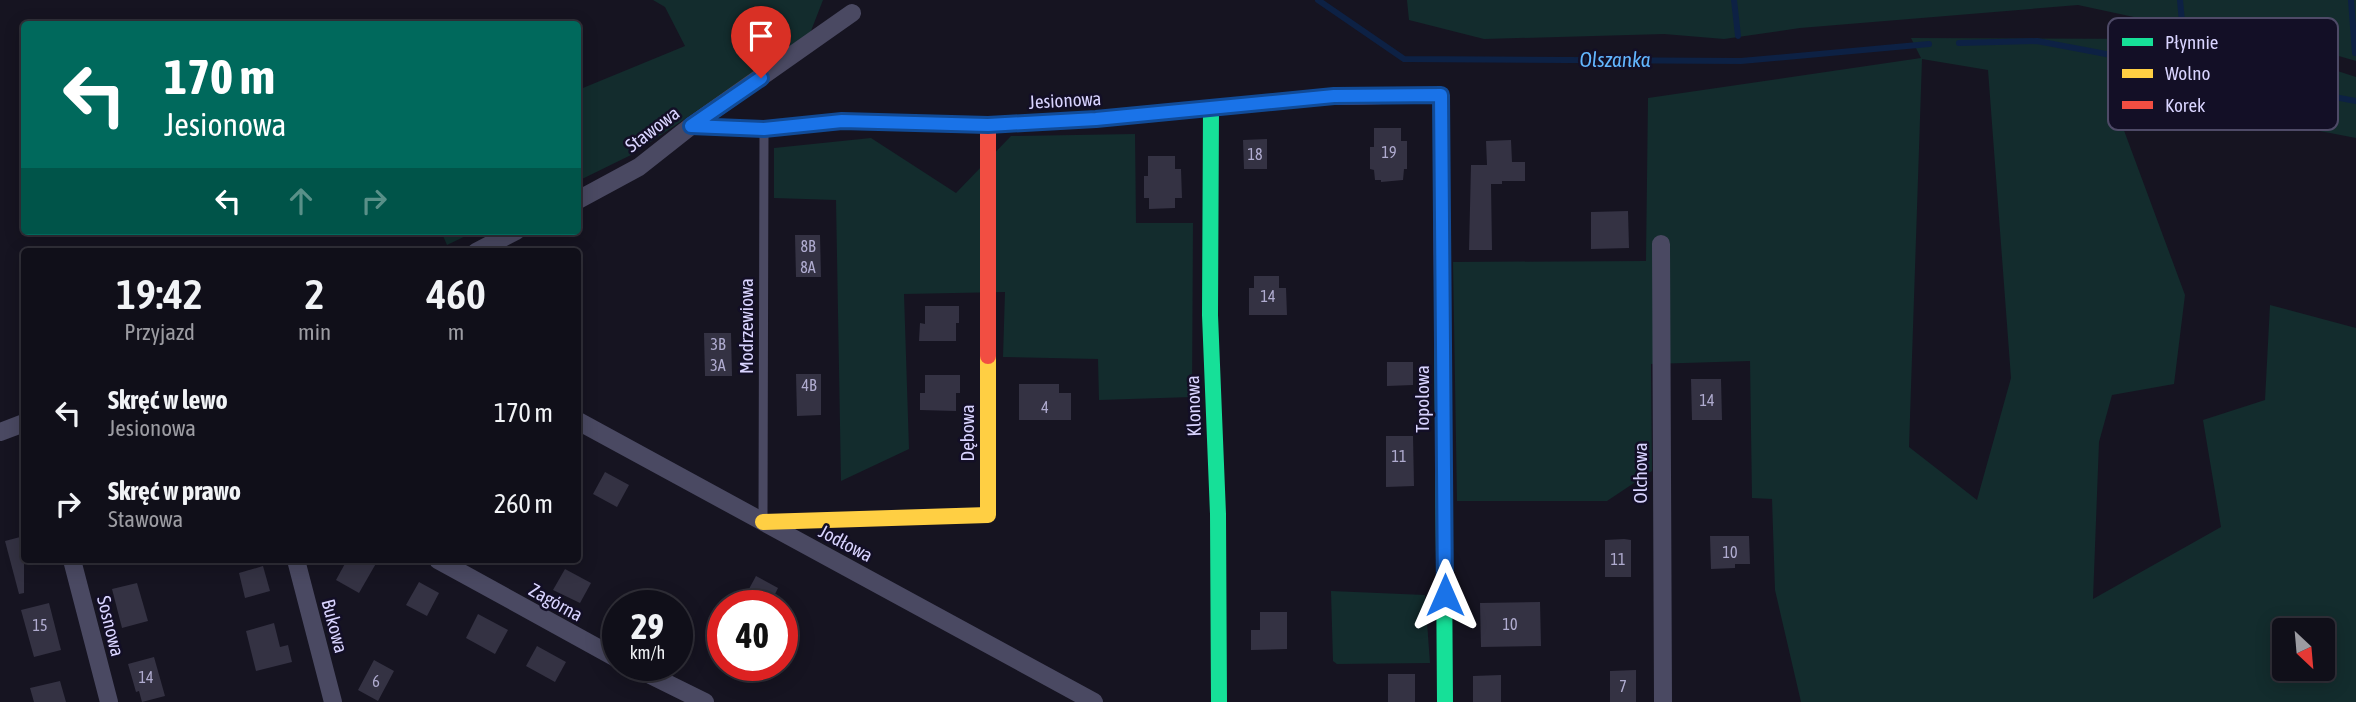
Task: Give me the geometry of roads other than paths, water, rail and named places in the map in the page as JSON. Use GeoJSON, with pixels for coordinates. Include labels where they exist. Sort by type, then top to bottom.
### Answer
{"type":"FeatureCollection","features":[{"type":"Feature","properties":{"kind":"street","name":"Stawowa"},"geometry":{"type":"LineString","coordinates":[[581,198],[639,167],[691,126],[852,13]]}},
{"type":"Feature","properties":{"kind":"street","name":"Jesionowa"},"geometry":{"type":"LineString","coordinates":[[691,126],[764,129],[842,121],[988,125],[1096,119],[1334,96],[1441,95]]}},
{"type":"Feature","properties":{"kind":"street","name":"Topolowa"},"geometry":{"type":"LineString","coordinates":[[1441,95],[1446,702]]}},
{"type":"Feature","properties":{"kind":"street","name":"Klonowa"},"geometry":{"type":"LineString","coordinates":[[1211,108],[1210,315],[1218,514],[1219,702]]}},
{"type":"Feature","properties":{"kind":"street","name":"Dębowa"},"geometry":{"type":"LineString","coordinates":[[762,522],[988,515],[988,125]]}},
{"type":"Feature","properties":{"kind":"street"},"geometry":{"type":"LineString","coordinates":[[483,248],[508,235]]}},
{"type":"Feature","properties":{"kind":"street","name":"Olchowa"},"geometry":{"type":"LineString","coordinates":[[1661,244],[1663,702]]}},
{"type":"Feature","properties":{"kind":"street","name":"Jodłowa"},"geometry":{"type":"LineString","coordinates":[[581,423],[1094,702]]}},
{"type":"Feature","properties":{"kind":"street"},"geometry":{"type":"LineString","coordinates":[[0,432],[21,424]]}},
{"type":"Feature","properties":{"kind":"street","name":"Sosnowa"},"geometry":{"type":"LineString","coordinates":[[73,563],[109,702]]}},
{"type":"Feature","properties":{"kind":"street","name":"Bukowa"},"geometry":{"type":"LineString","coordinates":[[297,563],[333,702]]}},
{"type":"Feature","properties":{"kind":"street","name":"Zagórna"},"geometry":{"type":"LineString","coordinates":[[443,563],[602,650]]}},
{"type":"Feature","properties":{"kind":"street"},"geometry":{"type":"LineString","coordinates":[[662,681],[705,702]]}},
{"type":"Feature","properties":{"kind":"lane","name":"Modrzewiowa"},"geometry":{"type":"LineString","coordinates":[[762,522],[764,129]]}},
{"type":"Feature","properties":{"kind":"waterway","name":"Olszanka"},"geometry":{"type":"LineString","coordinates":[[1318,0],[1404,59],[1741,61],[1929,44]]}},
{"type":"Feature","properties":{"kind":"waterway"},"geometry":{"type":"LineString","coordinates":[[1734,0],[1738,36]]}},
{"type":"Feature","properties":{"kind":"waterway"},"geometry":{"type":"LineString","coordinates":[[2180,0],[2182,18]]}},
{"type":"Feature","properties":{"kind":"waterway"},"geometry":{"type":"LineString","coordinates":[[2351,0],[2355,53]]}},
{"type":"Feature","properties":{"kind":"waterway","name":"Olszanka"},"geometry":{"type":"LineString","coordinates":[[1959,43],[2037,41],[2108,54]]}},
{"type":"Feature","properties":{"kind":"waterway","name":"Olszanka"},"geometry":{"type":"LineString","coordinates":[[2338,98],[2356,101]]}}]}
